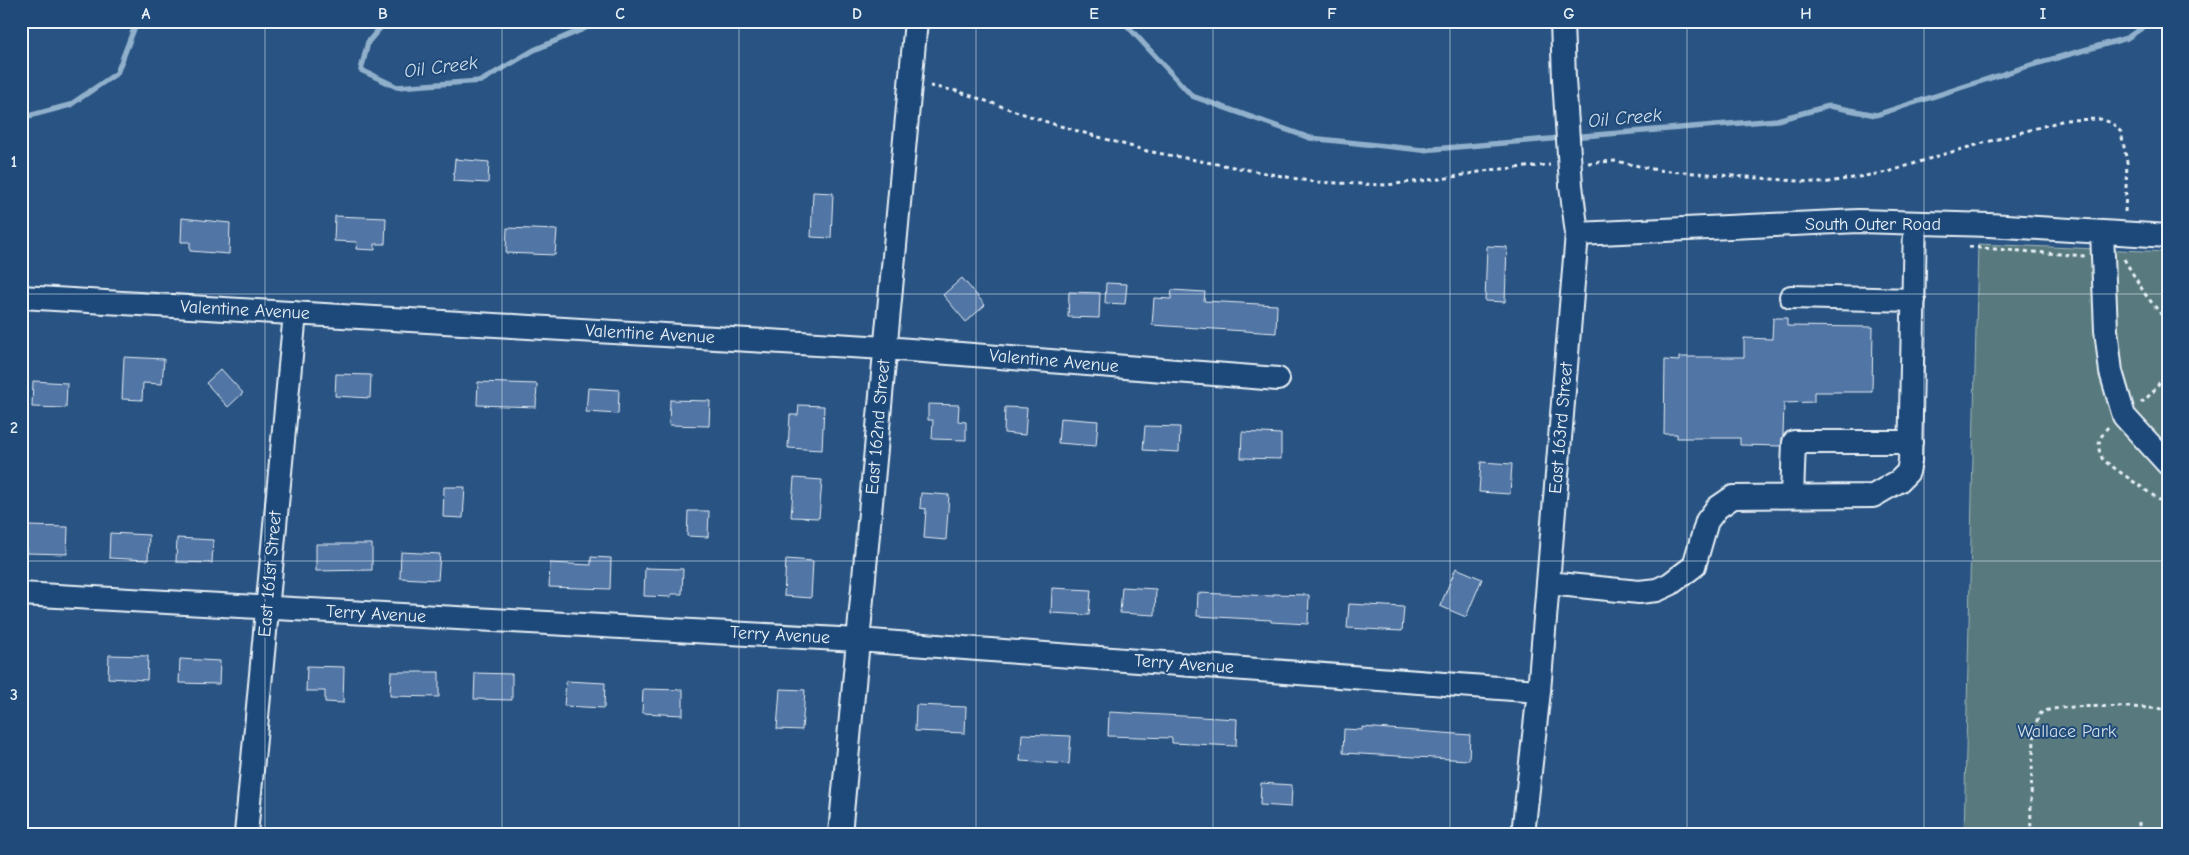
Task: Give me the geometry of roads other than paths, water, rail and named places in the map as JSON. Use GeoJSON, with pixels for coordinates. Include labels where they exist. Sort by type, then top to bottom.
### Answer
{"type":"FeatureCollection","features":[{"type":"Feature","properties":{"kind":"street","name":"East 162nd Street"},"geometry":{"type":"LineString","coordinates":[[840,834],[916,21]]}},
{"type":"Feature","properties":{"kind":"street","name":"East 163rd Street"},"geometry":{"type":"LineString","coordinates":[[1523,834],[1539,691],[1577,234],[1570,186],[1562,21]]}},
{"type":"Feature","properties":{"kind":"street","name":"South Outer Road"},"geometry":{"type":"LineString","coordinates":[[1577,234],[1859,221],[2168,236]]}},
{"type":"Feature","properties":{"kind":"street"},"geometry":{"type":"LineString","coordinates":[[1548,583],[1639,592],[1657,590],[1682,577],[1694,566],[1707,521],[1717,508],[1733,497],[1873,496],[1900,481],[1908,472],[1911,442],[1915,223]]}},
{"type":"Feature","properties":{"kind":"street"},"geometry":{"type":"LineString","coordinates":[[2102,232],[2106,330],[2111,372],[2124,416],[2168,464]]}},
{"type":"Feature","properties":{"kind":"street","name":"Valentine Avenue"},"geometry":{"type":"LineString","coordinates":[[21,297],[885,348],[1278,379]]}},
{"type":"Feature","properties":{"kind":"street"},"geometry":{"type":"LineString","coordinates":[[1791,297],[1914,300]]}},
{"type":"Feature","properties":{"kind":"street","name":"East 161st Street"},"geometry":{"type":"LineString","coordinates":[[246,834],[295,313]]}},
{"type":"Feature","properties":{"kind":"street"},"geometry":{"type":"LineString","coordinates":[[1792,496],[1794,442],[1911,442]]}},
{"type":"Feature","properties":{"kind":"street","name":"Terry Avenue"},"geometry":{"type":"LineString","coordinates":[[21,594],[858,640],[1539,691]]}},
{"type":"Feature","properties":{"kind":"waterway","name":"Oil Creek"},"geometry":{"type":"LineString","coordinates":[[21,118],[70,105],[117,73],[137,21]]}},
{"type":"Feature","properties":{"kind":"waterway","name":"Oil Creek"},"geometry":{"type":"LineString","coordinates":[[386,21],[368,42],[361,70],[397,87],[481,81],[534,50],[602,21]]}},
{"type":"Feature","properties":{"kind":"waterway","name":"Oil Creek"},"geometry":{"type":"LineString","coordinates":[[1123,21],[1192,96],[1310,138],[1422,150],[1562,138]]}},
{"type":"Feature","properties":{"kind":"waterway","name":"Oil Creek"},"geometry":{"type":"LineString","coordinates":[[1571,137],[1777,120],[1829,106],[1876,115],[2028,66],[2127,38],[2152,21]]}},
{"type":"Feature","properties":{"kind":"park label","name":"Wallace Park"},"geometry":{"type":"Point","coordinates":[2067,731]}}]}
